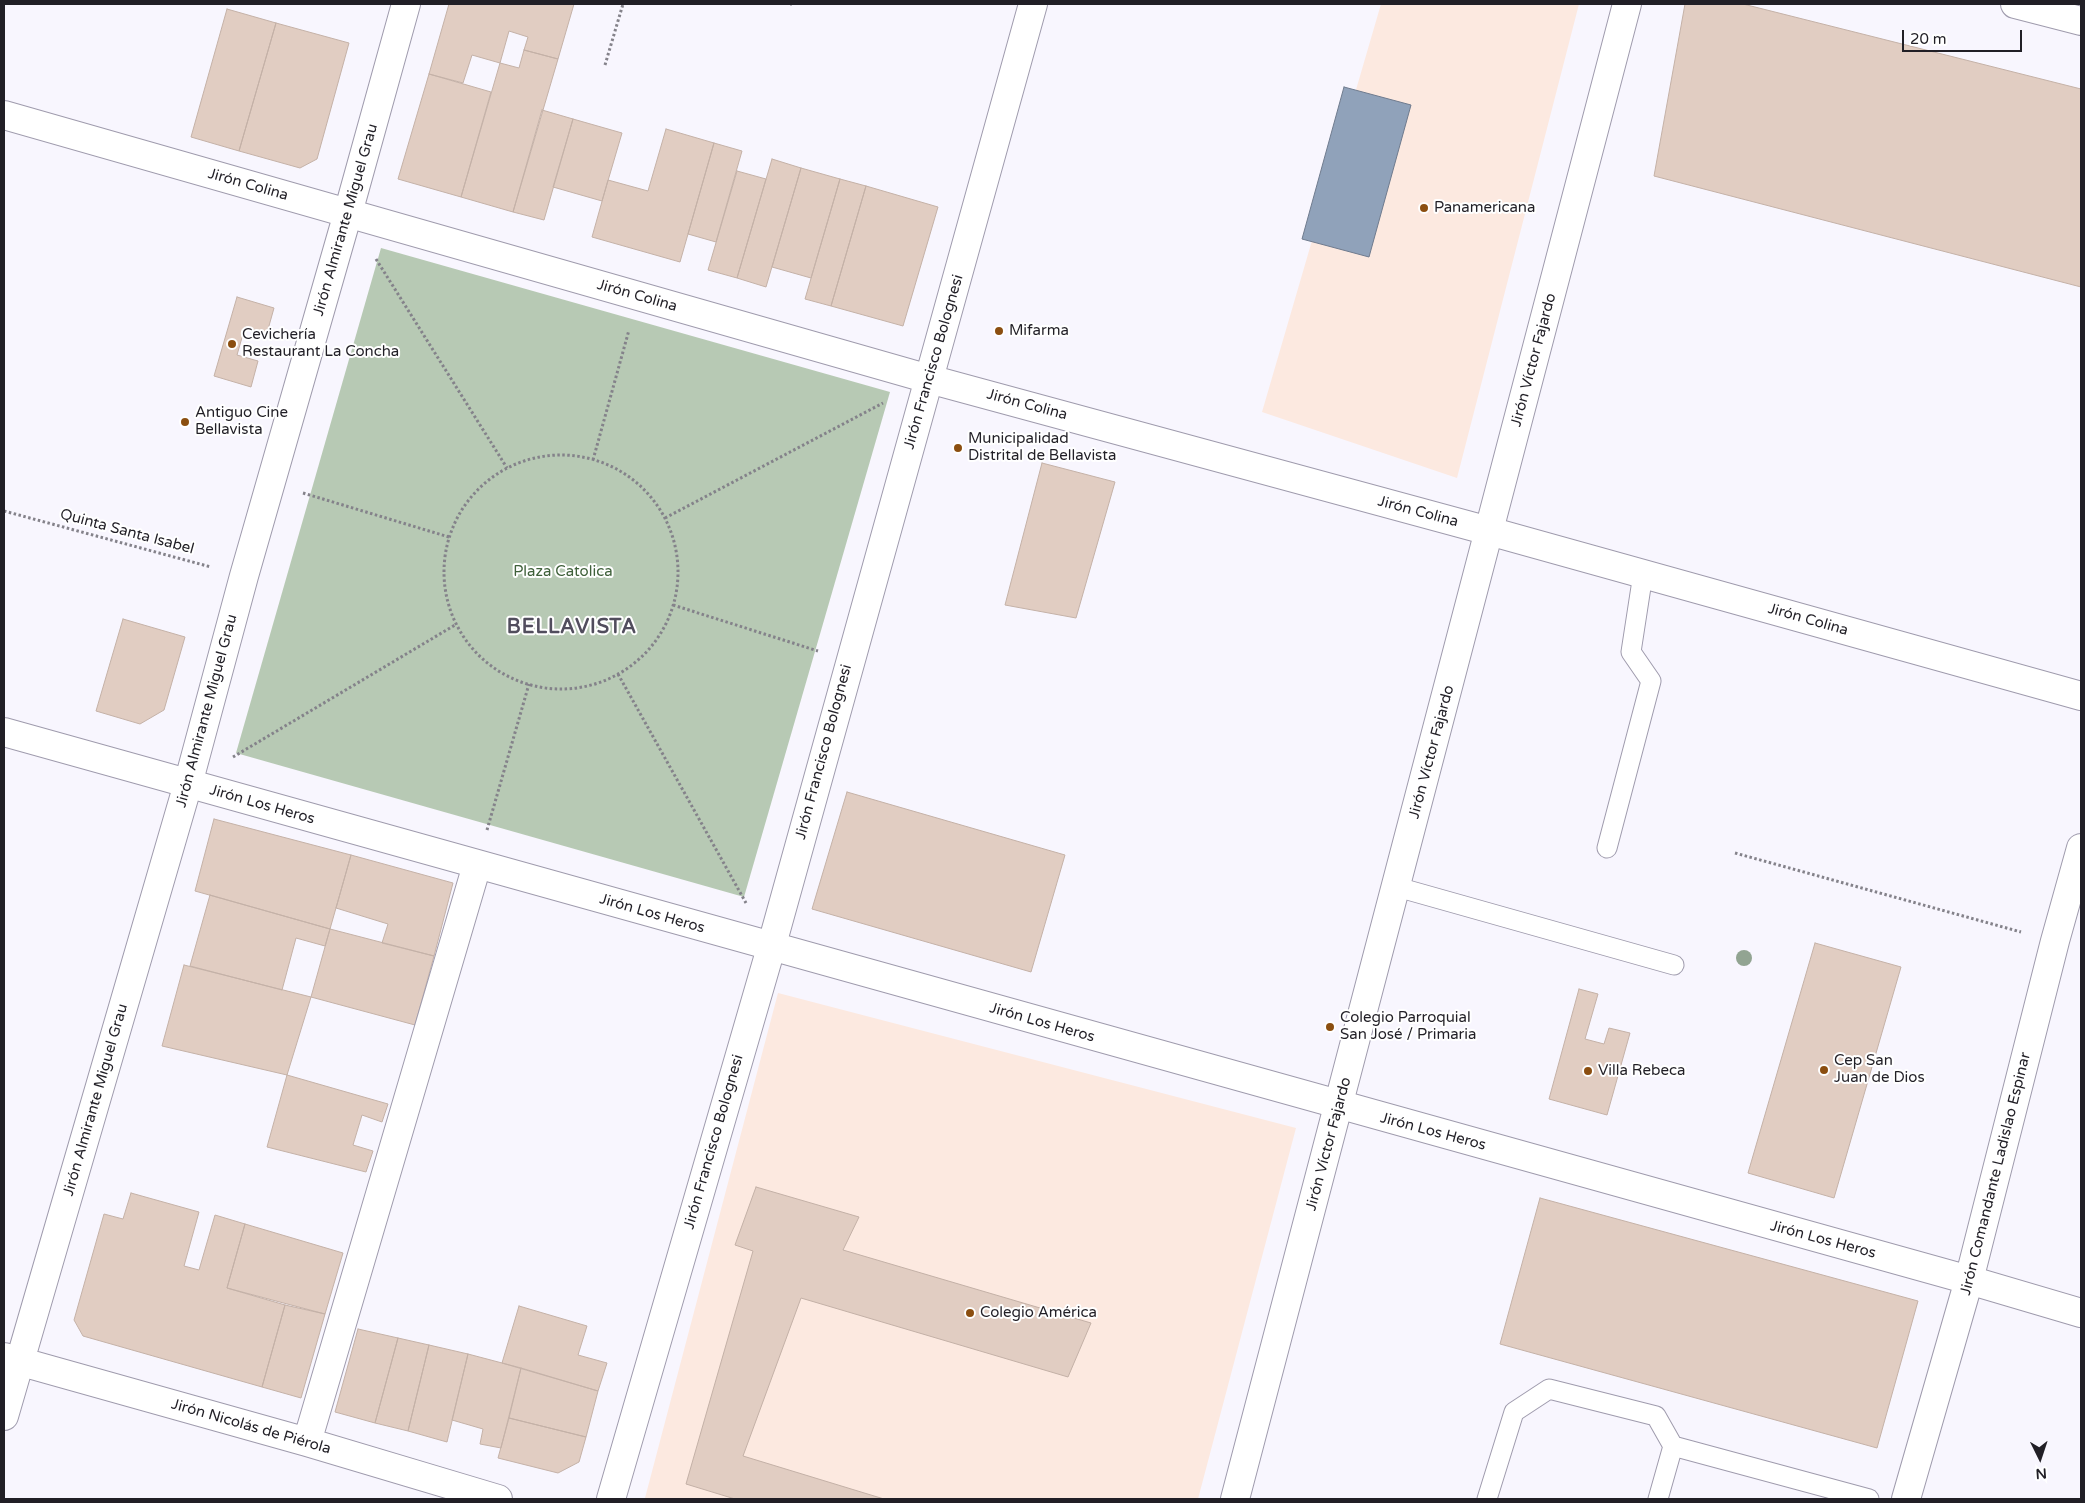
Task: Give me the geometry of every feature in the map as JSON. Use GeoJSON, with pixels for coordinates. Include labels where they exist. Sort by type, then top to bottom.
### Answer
{"type":"FeatureCollection","features":[{"type":"Feature","properties":{"kind":"street","name":"Jirón Almirante Miguel Grau"},"geometry":{"type":"LineString","coordinates":[[4,1416],[11,1360],[188,784],[244,576],[406,4]]}},
{"type":"Feature","properties":{"kind":"street","name":"Jirón Francisco Bolognesi"},"geometry":{"type":"LineString","coordinates":[[611,1499],[771,948],[1033,4]]}},
{"type":"Feature","properties":{"kind":"street","name":"Jirón Víctor Fajardo"},"geometry":{"type":"LineString","coordinates":[[1235,1499],[1627,4]]}},
{"type":"Feature","properties":{"kind":"street"},"geometry":{"type":"LineString","coordinates":[[2014,4],[2081,21]]}},
{"type":"Feature","properties":{"kind":"street","name":"Jirón Colina"},"geometry":{"type":"LineString","coordinates":[[4,115],[929,379],[1489,531],[2081,696]]}},
{"type":"Feature","properties":{"kind":"street","name":"Jirón Los Heros"},"geometry":{"type":"LineString","coordinates":[[4,732],[771,948],[1969,1280],[2081,1314]]}},
{"type":"Feature","properties":{"kind":"street","name":"Jirón Comandante Ladislao Espinar"},"geometry":{"type":"LineString","coordinates":[[1906,1499],[1969,1280],[2055,941],[2081,848]]}},
{"type":"Feature","properties":{"kind":"street"},"geometry":{"type":"LineString","coordinates":[[308,1442],[477,864]]}},
{"type":"Feature","properties":{"kind":"street","name":"Jirón Nicolás de Piérola"},"geometry":{"type":"LineString","coordinates":[[11,1360],[308,1442],[498,1499]]}},
{"type":"Feature","properties":{"kind":"lane"},"geometry":{"type":"LineString","coordinates":[[1607,848],[1651,681],[1631,652],[1643,574]]}},
{"type":"Feature","properties":{"kind":"lane"},"geometry":{"type":"LineString","coordinates":[[1397,887],[1674,965]]}},
{"type":"Feature","properties":{"kind":"lane"},"geometry":{"type":"LineString","coordinates":[[1488,1499],[1514,1412],[1549,1389],[1656,1416],[1673,1446],[1869,1499]]}},
{"type":"Feature","properties":{"kind":"lane"},"geometry":{"type":"LineString","coordinates":[[1658,1499],[1673,1446]]}},
{"type":"Feature","properties":{"kind":"path"},"geometry":{"type":"LineString","coordinates":[[605,65],[623,4]]}},
{"type":"Feature","properties":{"kind":"path"},"geometry":{"type":"LineString","coordinates":[[348,213],[506,468]]}},
{"type":"Feature","properties":{"kind":"path"},"geometry":{"type":"LineString","coordinates":[[593,460],[638,296]]}},
{"type":"Feature","properties":{"kind":"path"},"geometry":{"type":"LineString","coordinates":[[665,518],[929,379]]}},
{"type":"Feature","properties":{"kind":"path"},"geometry":{"type":"LineString","coordinates":[[551,456],[574,456],[593,460],[617,470],[636,482],[652,499],[665,518],[673,539],[678,562],[678,583],[674,605],[655,643],[640,659],[618,674],[583,687],[560,690],[539,688],[498,672],[481,659],[467,643],[455,624],[443,582],[444,560],[449,537],[458,516],[471,497],[487,481],[506,468],[528,460],[551,456]]}},
{"type":"Feature","properties":{"kind":"path"},"geometry":{"type":"LineString","coordinates":[[270,484],[449,537]]}},
{"type":"Feature","properties":{"kind":"path","name":"Quinta Santa Isabel"},"geometry":{"type":"LineString","coordinates":[[4,511],[244,576]]}},
{"type":"Feature","properties":{"kind":"path"},"geometry":{"type":"LineString","coordinates":[[674,605],[850,661]]}},
{"type":"Feature","properties":{"kind":"path"},"geometry":{"type":"LineString","coordinates":[[188,784],[455,624]]}},
{"type":"Feature","properties":{"kind":"path"},"geometry":{"type":"LineString","coordinates":[[618,674],[771,948]]}},
{"type":"Feature","properties":{"kind":"path"},"geometry":{"type":"LineString","coordinates":[[477,864],[529,684]]}},
{"type":"Feature","properties":{"kind":"path"},"geometry":{"type":"LineString","coordinates":[[1735,853],[2055,941]]}},
{"type":"Feature","properties":{"kind":"shaded area","name":"Panamericana"},"geometry":{"type":"Polygon","coordinates":[[[1381,4],[1579,4],[1457,478],[1262,412],[1381,4]]]}},
{"type":"Feature","properties":{"kind":"shaded area","name":"Colegio América"},"geometry":{"type":"Polygon","coordinates":[[[778,993],[1296,1128],[1198,1499],[645,1498],[778,993]]]}},
{"type":"Feature","properties":{"kind":"green space","name":"Plaza Catolica"},"geometry":{"type":"Polygon","coordinates":[[[381,248],[890,392],[744,897],[236,753],[381,248]]]}},
{"type":"Feature","properties":{"kind":"water"},"geometry":{"type":"Polygon","coordinates":[[[1344,87],[1411,105],[1369,257],[1302,239],[1344,87]]]}},
{"type":"Feature","properties":{"kind":"building"},"geometry":{"type":"Polygon","coordinates":[[[449,4],[574,4],[558,59],[524,50],[528,37],[509,31],[500,63],[472,55],[463,83],[429,74],[449,4]]]}},
{"type":"Feature","properties":{"kind":"building"},"geometry":{"type":"Polygon","coordinates":[[[1685,4],[1743,4],[2081,89],[2081,287],[1654,176],[1685,4]]]}},
{"type":"Feature","properties":{"kind":"building"},"geometry":{"type":"Polygon","coordinates":[[[227,9],[276,23],[239,151],[191,137],[227,9]]]}},
{"type":"Feature","properties":{"kind":"building"},"geometry":{"type":"Polygon","coordinates":[[[276,23],[349,43],[317,159],[300,168],[239,151],[276,23]]]}},
{"type":"Feature","properties":{"kind":"building"},"geometry":{"type":"Polygon","coordinates":[[[524,50],[558,59],[513,212],[461,197],[500,63],[519,68],[524,50]]]}},
{"type":"Feature","properties":{"kind":"building"},"geometry":{"type":"Polygon","coordinates":[[[429,74],[491,92],[461,197],[398,179],[429,74]]]}},
{"type":"Feature","properties":{"kind":"building"},"geometry":{"type":"Polygon","coordinates":[[[542,110],[573,119],[544,220],[513,212],[542,110]]]}},
{"type":"Feature","properties":{"kind":"building"},"geometry":{"type":"Polygon","coordinates":[[[573,119],[622,133],[602,201],[553,187],[573,119]]]}},
{"type":"Feature","properties":{"kind":"building"},"geometry":{"type":"Polygon","coordinates":[[[666,129],[714,143],[680,262],[592,237],[608,180],[648,191],[666,129]]]}},
{"type":"Feature","properties":{"kind":"building"},"geometry":{"type":"Polygon","coordinates":[[[714,143],[742,151],[716,242],[688,234],[714,143]]]}},
{"type":"Feature","properties":{"kind":"building"},"geometry":{"type":"Polygon","coordinates":[[[772,159],[801,168],[766,287],[737,278],[772,159]]]}},
{"type":"Feature","properties":{"kind":"building"},"geometry":{"type":"Polygon","coordinates":[[[801,168],[840,179],[811,278],[772,267],[801,168]]]}},
{"type":"Feature","properties":{"kind":"building"},"geometry":{"type":"Polygon","coordinates":[[[737,171],[766,179],[737,278],[708,270],[737,171]]]}},
{"type":"Feature","properties":{"kind":"building"},"geometry":{"type":"Polygon","coordinates":[[[840,179],[866,186],[831,306],[805,299],[840,179]]]}},
{"type":"Feature","properties":{"kind":"building"},"geometry":{"type":"Polygon","coordinates":[[[866,186],[938,207],[903,326],[831,306],[866,186]]]}},
{"type":"Feature","properties":{"kind":"building","name":"Cevichería Restaurant La Concha"},"geometry":{"type":"Polygon","coordinates":[[[237,297],[274,308],[267,333],[245,327],[237,355],[258,361],[251,387],[214,376],[237,297]]]}},
{"type":"Feature","properties":{"kind":"building"},"geometry":{"type":"Polygon","coordinates":[[[1042,463],[1115,482],[1076,618],[1005,605],[1042,463]]]}},
{"type":"Feature","properties":{"kind":"building"},"geometry":{"type":"Polygon","coordinates":[[[123,619],[185,637],[164,710],[140,724],[96,711],[123,619]]]}},
{"type":"Feature","properties":{"kind":"building"},"geometry":{"type":"Polygon","coordinates":[[[847,792],[1065,855],[1031,972],[812,909],[847,792]]]}},
{"type":"Feature","properties":{"kind":"building"},"geometry":{"type":"Polygon","coordinates":[[[214,819],[351,855],[330,929],[195,891],[214,819]]]}},
{"type":"Feature","properties":{"kind":"building"},"geometry":{"type":"Polygon","coordinates":[[[351,855],[453,883],[434,956],[382,943],[388,924],[336,908],[351,855]]]}},
{"type":"Feature","properties":{"kind":"building"},"geometry":{"type":"Polygon","coordinates":[[[210,895],[330,929],[325,946],[296,938],[282,990],[190,966],[210,895]]]}},
{"type":"Feature","properties":{"kind":"building"},"geometry":{"type":"Polygon","coordinates":[[[330,929],[434,956],[415,1025],[311,997],[330,929]]]}},
{"type":"Feature","properties":{"kind":"building","name":"Cep San Juan de Dios"},"geometry":{"type":"Polygon","coordinates":[[[1815,943],[1901,967],[1834,1198],[1748,1173],[1815,943]]]}},
{"type":"Feature","properties":{"kind":"building"},"geometry":{"type":"Polygon","coordinates":[[[184,965],[311,997],[287,1075],[162,1046],[184,965]]]}},
{"type":"Feature","properties":{"kind":"building","name":"Villa Rebeca"},"geometry":{"type":"Polygon","coordinates":[[[1579,989],[1598,994],[1585,1039],[1604,1044],[1609,1028],[1630,1033],[1607,1115],[1549,1099],[1579,989]]]}},
{"type":"Feature","properties":{"kind":"building"},"geometry":{"type":"Polygon","coordinates":[[[287,1075],[388,1104],[382,1122],[362,1115],[353,1145],[373,1151],[366,1172],[267,1147],[287,1075]]]}},
{"type":"Feature","properties":{"kind":"building"},"geometry":{"type":"Polygon","coordinates":[[[756,1187],[859,1217],[843,1250],[1091,1323],[1068,1377],[801,1298],[743,1456],[884,1499],[735,1499],[686,1484],[753,1251],[735,1245],[756,1187]]]}},
{"type":"Feature","properties":{"kind":"building"},"geometry":{"type":"Polygon","coordinates":[[[131,1193],[199,1212],[184,1266],[199,1270],[215,1215],[245,1224],[227,1288],[285,1305],[262,1387],[83,1336],[74,1320],[104,1214],[123,1219],[131,1193]]]}},
{"type":"Feature","properties":{"kind":"building"},"geometry":{"type":"Polygon","coordinates":[[[1540,1198],[1918,1301],[1877,1448],[1500,1344],[1540,1198]]]}},
{"type":"Feature","properties":{"kind":"building"},"geometry":{"type":"Polygon","coordinates":[[[245,1224],[343,1253],[325,1314],[227,1288],[245,1224]]]}},
{"type":"Feature","properties":{"kind":"building"},"geometry":{"type":"Polygon","coordinates":[[[285,1305],[325,1314],[301,1398],[262,1387],[285,1305]]]}},
{"type":"Feature","properties":{"kind":"building"},"geometry":{"type":"Polygon","coordinates":[[[519,1306],[587,1326],[578,1355],[607,1363],[598,1391],[502,1363],[519,1306]]]}},
{"type":"Feature","properties":{"kind":"building"},"geometry":{"type":"Polygon","coordinates":[[[358,1329],[398,1338],[375,1423],[335,1412],[358,1329]]]}},
{"type":"Feature","properties":{"kind":"building"},"geometry":{"type":"Polygon","coordinates":[[[398,1338],[429,1345],[408,1431],[375,1423],[398,1338]]]}},
{"type":"Feature","properties":{"kind":"building"},"geometry":{"type":"Polygon","coordinates":[[[429,1345],[468,1354],[447,1442],[408,1431],[429,1345]]]}},
{"type":"Feature","properties":{"kind":"building"},"geometry":{"type":"Polygon","coordinates":[[[468,1354],[521,1368],[501,1448],[480,1444],[483,1429],[452,1420],[468,1354]]]}},
{"type":"Feature","properties":{"kind":"building"},"geometry":{"type":"Polygon","coordinates":[[[521,1368],[598,1391],[586,1437],[509,1418],[521,1368]]]}},
{"type":"Feature","properties":{"kind":"building"},"geometry":{"type":"Polygon","coordinates":[[[509,1418],[586,1437],[579,1462],[558,1473],[498,1458],[509,1418]]]}},
{"type":"Feature","properties":{"kind":"place","name":"Panamericana"},"geometry":{"type":"Point","coordinates":[1424,208]}},
{"type":"Feature","properties":{"kind":"place","name":"Mifarma"},"geometry":{"type":"Point","coordinates":[999,331]}},
{"type":"Feature","properties":{"kind":"place","name":"Cevichería Restaurant La Concha"},"geometry":{"type":"Point","coordinates":[232,344]}},
{"type":"Feature","properties":{"kind":"place","name":"Antiguo Cine Bellavista"},"geometry":{"type":"Point","coordinates":[185,422]}},
{"type":"Feature","properties":{"kind":"place","name":"Municipalidad Distrital de Bellavista"},"geometry":{"type":"Point","coordinates":[958,448]}},
{"type":"Feature","properties":{"kind":"place","name":"Colegio Parroquial San José / Primaria"},"geometry":{"type":"Point","coordinates":[1330,1027]}},
{"type":"Feature","properties":{"kind":"place","name":"Cep San Juan de Dios"},"geometry":{"type":"Point","coordinates":[1824,1070]}},
{"type":"Feature","properties":{"kind":"place","name":"Villa Rebeca"},"geometry":{"type":"Point","coordinates":[1588,1071]}},
{"type":"Feature","properties":{"kind":"place","name":"Colegio América"},"geometry":{"type":"Point","coordinates":[970,1313]}},
{"type":"Feature","properties":{"kind":"district","name":"BELLAVISTA"},"geometry":{"type":"Point","coordinates":[572,628]}}]}
